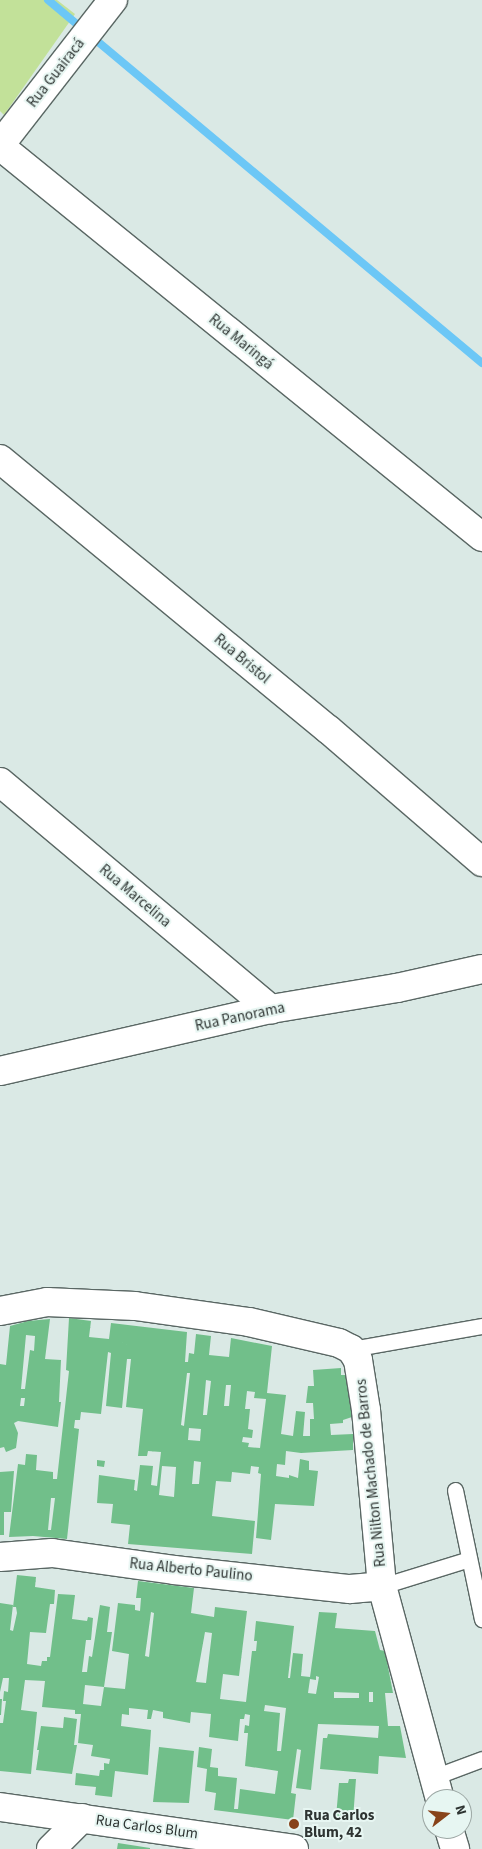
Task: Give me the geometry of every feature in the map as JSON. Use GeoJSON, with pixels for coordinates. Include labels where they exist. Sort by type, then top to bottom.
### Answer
{"type":"FeatureCollection","features":[{"type":"Feature","properties":{"kind":"street","name":"Rua Guairacá"},"geometry":{"type":"LineString","coordinates":[[0,146],[100,4]]}},
{"type":"Feature","properties":{"kind":"street","name":"Rua Maringá"},"geometry":{"type":"LineString","coordinates":[[0,146],[482,537]]}},
{"type":"Feature","properties":{"kind":"street","name":"Rua Bristol"},"geometry":{"type":"LineString","coordinates":[[0,459],[328,730],[482,862]]}},
{"type":"Feature","properties":{"kind":"street","name":"Rua Marcelina"},"geometry":{"type":"LineString","coordinates":[[0,782],[271,1009]]}},
{"type":"Feature","properties":{"kind":"street","name":"Rua Panorama"},"geometry":{"type":"LineString","coordinates":[[0,1071],[271,1009],[397,988],[482,969]]}},
{"type":"Feature","properties":{"kind":"street"},"geometry":{"type":"LineString","coordinates":[[0,1311],[47,1302],[109,1303],[182,1311],[249,1322],[338,1343],[351,1349]]}},
{"type":"Feature","properties":{"kind":"street","name":"Rua Nilton Machado de Barros"},"geometry":{"type":"LineString","coordinates":[[351,1349],[358,1360],[366,1410],[382,1586],[437,1788]]}},
{"type":"Feature","properties":{"kind":"street","name":"Rua Alberto Paulino"},"geometry":{"type":"LineString","coordinates":[[0,1556],[52,1553],[174,1570],[350,1589],[382,1586]]}},
{"type":"Feature","properties":{"kind":"street","name":"Rua Carlos Blum"},"geometry":{"type":"LineString","coordinates":[[0,1807],[294,1849]]}},
{"type":"Feature","properties":{"kind":"street"},"geometry":{"type":"LineString","coordinates":[[51,1849],[82,1818]]}},
{"type":"Feature","properties":{"kind":"lane"},"geometry":{"type":"LineString","coordinates":[[351,1349],[482,1326]]}},
{"type":"Feature","properties":{"kind":"lane"},"geometry":{"type":"LineString","coordinates":[[455,1490],[482,1619]]}},
{"type":"Feature","properties":{"kind":"lane"},"geometry":{"type":"LineString","coordinates":[[382,1586],[469,1559]]}},
{"type":"Feature","properties":{"kind":"lane"},"geometry":{"type":"LineString","coordinates":[[437,1788],[482,1759]]}},
{"type":"Feature","properties":{"kind":"green space"},"geometry":{"type":"Polygon","coordinates":[[[0,0],[57,0],[75,14],[4,115],[0,111],[0,0]]]}},
{"type":"Feature","properties":{"kind":"building"},"geometry":{"type":"Polygon","coordinates":[[[69,1318],[91,1321],[89,1337],[109,1339],[111,1323],[187,1332],[185,1362],[188,1362],[189,1353],[194,1354],[196,1334],[211,1336],[209,1355],[229,1357],[231,1338],[272,1346],[267,1393],[286,1395],[281,1434],[293,1436],[296,1411],[305,1412],[303,1436],[310,1436],[310,1419],[314,1419],[313,1403],[306,1403],[308,1386],[314,1386],[313,1370],[341,1368],[341,1375],[352,1375],[352,1417],[343,1420],[343,1423],[330,1424],[331,1435],[353,1434],[353,1450],[301,1453],[286,1451],[285,1465],[277,1464],[276,1476],[289,1478],[289,1475],[298,1478],[300,1459],[309,1461],[309,1470],[318,1471],[314,1506],[275,1504],[271,1540],[256,1538],[261,1474],[258,1473],[259,1467],[251,1466],[250,1474],[232,1472],[231,1482],[216,1481],[212,1516],[255,1521],[252,1554],[128,1544],[130,1525],[111,1523],[113,1504],[97,1503],[99,1475],[135,1480],[134,1490],[137,1491],[140,1465],[153,1466],[151,1485],[157,1486],[161,1452],[148,1451],[147,1456],[138,1456],[143,1409],[126,1407],[131,1359],[127,1359],[122,1408],[106,1406],[111,1353],[108,1352],[101,1414],[81,1412],[80,1420],[75,1420],[74,1428],[79,1429],[67,1539],[33,1536],[9,1537],[18,1464],[25,1465],[26,1454],[37,1455],[36,1470],[53,1472],[53,1479],[57,1479],[69,1371],[66,1370],[69,1318]],[[187,1373],[181,1425],[184,1426],[190,1373],[187,1373]],[[206,1380],[203,1415],[207,1415],[211,1381],[206,1380]],[[226,1385],[224,1406],[229,1406],[231,1385],[226,1385]],[[247,1391],[245,1409],[250,1409],[248,1429],[253,1430],[252,1438],[243,1437],[242,1442],[249,1443],[248,1447],[260,1448],[266,1399],[254,1398],[255,1392],[247,1391]],[[189,1428],[188,1440],[200,1441],[201,1429],[189,1428]],[[194,1461],[192,1484],[199,1484],[201,1462],[194,1461]],[[162,1466],[159,1495],[174,1497],[176,1467],[162,1466]],[[51,1498],[48,1530],[51,1530],[55,1498],[51,1498]]]}},
{"type":"Feature","properties":{"kind":"building"},"geometry":{"type":"Polygon","coordinates":[[[50,1319],[45,1359],[61,1360],[59,1402],[61,1402],[58,1427],[18,1421],[14,1423],[18,1433],[16,1448],[6,1452],[4,1447],[0,1448],[0,1364],[6,1365],[10,1326],[28,1321],[50,1319]],[[26,1335],[21,1389],[25,1389],[30,1350],[34,1351],[35,1336],[26,1335]],[[21,1398],[20,1406],[24,1406],[25,1398],[21,1398]]]}},
{"type":"Feature","properties":{"kind":"building"},"geometry":{"type":"Polygon","coordinates":[[[97,1460],[105,1461],[104,1467],[97,1466],[97,1460]]]}},
{"type":"Feature","properties":{"kind":"building"},"geometry":{"type":"Polygon","coordinates":[[[14,1471],[11,1512],[4,1512],[4,1535],[0,1535],[0,1472],[14,1471]]]}},
{"type":"Feature","properties":{"kind":"building"},"geometry":{"type":"Polygon","coordinates":[[[17,1575],[36,1577],[35,1587],[55,1590],[54,1604],[50,1604],[46,1633],[30,1632],[27,1664],[41,1666],[42,1661],[47,1661],[47,1657],[50,1657],[58,1594],[75,1595],[72,1619],[87,1621],[88,1617],[93,1618],[91,1640],[86,1640],[82,1672],[87,1672],[89,1656],[92,1657],[100,1605],[110,1607],[107,1632],[112,1632],[104,1687],[125,1689],[129,1654],[112,1651],[118,1603],[135,1605],[135,1610],[140,1611],[141,1598],[136,1598],[138,1581],[194,1588],[191,1613],[214,1617],[215,1607],[247,1611],[239,1676],[223,1674],[220,1699],[246,1702],[252,1651],[256,1651],[257,1641],[254,1641],[256,1621],[294,1626],[288,1678],[290,1678],[293,1653],[303,1654],[301,1676],[310,1677],[319,1612],[337,1613],[335,1628],[375,1631],[380,1650],[385,1651],[393,1693],[385,1693],[388,1726],[400,1726],[406,1758],[379,1756],[378,1774],[320,1769],[323,1738],[327,1738],[328,1734],[378,1738],[379,1726],[318,1724],[311,1790],[296,1788],[301,1750],[297,1749],[291,1793],[296,1794],[293,1820],[214,1810],[216,1793],[205,1791],[207,1769],[197,1767],[199,1747],[212,1749],[210,1767],[218,1768],[218,1776],[237,1778],[234,1809],[238,1809],[240,1789],[275,1794],[278,1771],[245,1766],[248,1733],[244,1733],[245,1725],[249,1726],[250,1715],[245,1714],[244,1719],[240,1719],[238,1741],[209,1737],[211,1714],[191,1712],[190,1723],[163,1718],[163,1712],[153,1710],[151,1719],[147,1719],[148,1710],[129,1708],[129,1715],[122,1714],[121,1726],[151,1730],[148,1775],[115,1771],[112,1797],[95,1795],[96,1787],[75,1785],[76,1773],[99,1776],[100,1770],[104,1770],[104,1763],[109,1764],[110,1759],[91,1756],[93,1745],[78,1743],[81,1714],[75,1714],[75,1710],[42,1707],[45,1681],[25,1680],[21,1710],[37,1712],[31,1774],[0,1771],[0,1723],[3,1723],[6,1701],[3,1701],[4,1691],[8,1692],[9,1678],[3,1678],[0,1692],[0,1603],[13,1605],[10,1630],[13,1631],[17,1613],[16,1607],[13,1607],[17,1575]],[[151,1612],[145,1656],[149,1657],[154,1613],[151,1612]],[[205,1632],[196,1682],[206,1683],[212,1633],[205,1632]],[[316,1676],[316,1680],[310,1679],[308,1693],[316,1694],[319,1677],[316,1676]],[[85,1685],[83,1704],[101,1706],[104,1687],[85,1685]],[[334,1692],[334,1698],[359,1698],[359,1693],[334,1692]],[[369,1692],[369,1702],[373,1702],[373,1692],[369,1692]],[[265,1705],[264,1711],[280,1713],[277,1751],[281,1751],[286,1708],[265,1705]]]}},
{"type":"Feature","properties":{"kind":"building"},"geometry":{"type":"Polygon","coordinates":[[[0,1699],[2,1699],[1,1715],[0,1715],[0,1699]]]}},
{"type":"Feature","properties":{"kind":"building"},"geometry":{"type":"Polygon","coordinates":[[[64,1717],[77,1719],[74,1745],[77,1745],[72,1774],[36,1770],[41,1726],[63,1728],[64,1717]]]}},
{"type":"Feature","properties":{"kind":"building"},"geometry":{"type":"Polygon","coordinates":[[[159,1747],[194,1751],[189,1803],[153,1802],[159,1747]]]}},
{"type":"Feature","properties":{"kind":"building"},"geometry":{"type":"Polygon","coordinates":[[[349,1779],[356,1779],[353,1819],[336,1817],[339,1783],[348,1783],[349,1779]]]}},
{"type":"Feature","properties":{"kind":"building"},"geometry":{"type":"Polygon","coordinates":[[[118,1843],[150,1848],[150,1849],[117,1849],[118,1843]]]}},
{"type":"Feature","properties":{"kind":"waterway"},"geometry":{"type":"LineString","coordinates":[[48,0],[482,363]]}},
{"type":"Feature","properties":{"kind":"place","name":"Rua Carlos Blum, 42"},"geometry":{"type":"Point","coordinates":[294,1824]}}]}
